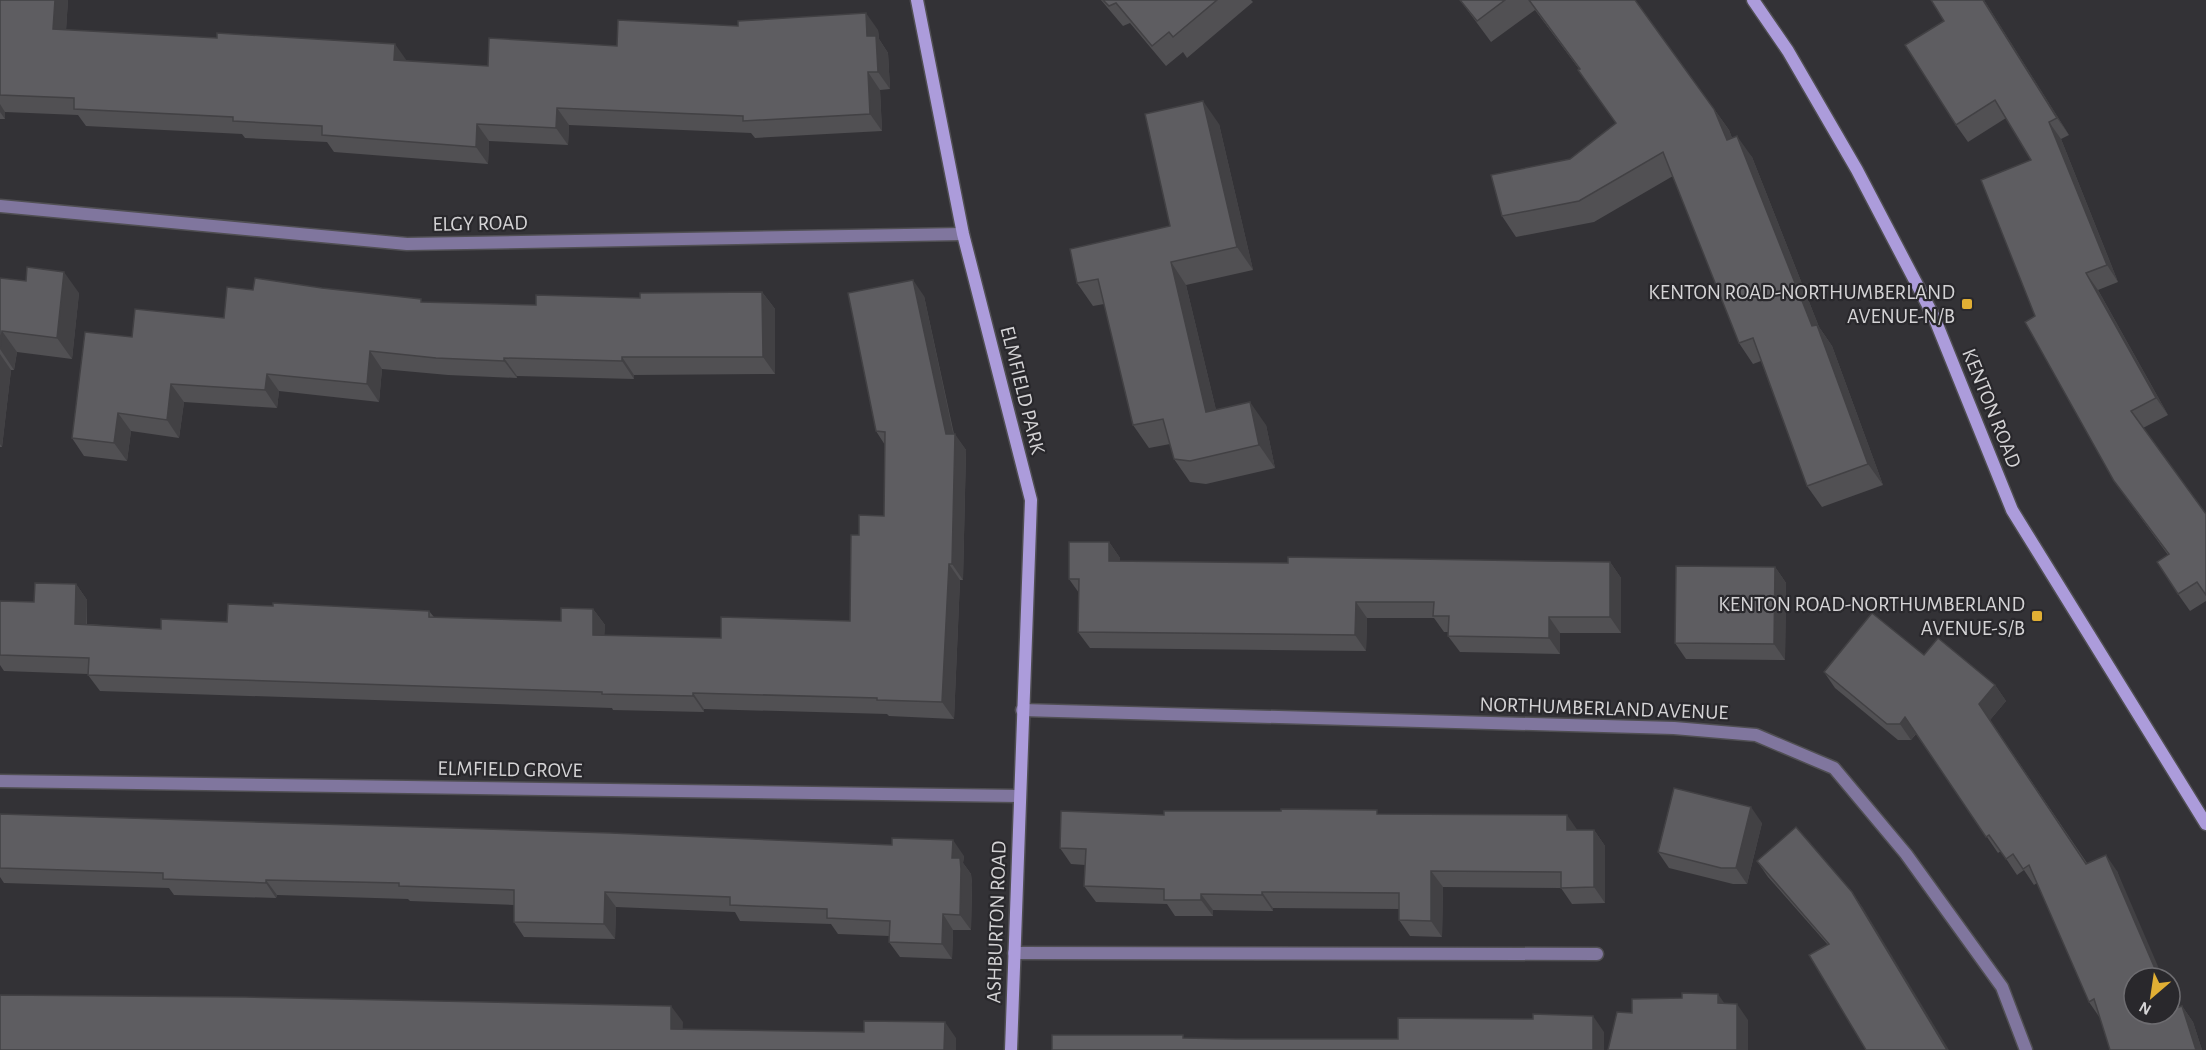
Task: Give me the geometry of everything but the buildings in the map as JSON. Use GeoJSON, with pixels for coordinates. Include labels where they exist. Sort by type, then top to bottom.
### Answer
{"type":"FeatureCollection","features":[{"type":"Feature","properties":{"kind":"street","name":"ELMFIELD PARK"},"geometry":{"type":"LineString","coordinates":[[917,0],[963,234],[1031,500],[1019,796]]}},
{"type":"Feature","properties":{"kind":"street","name":"KENTON ROAD"},"geometry":{"type":"LineString","coordinates":[[1753,0],[1788,51],[1857,170],[1934,317],[2012,510],[2206,824]]}},
{"type":"Feature","properties":{"kind":"street","name":"ELGY ROAD"},"geometry":{"type":"LineString","coordinates":[[0,206],[407,244],[963,234]]}},
{"type":"Feature","properties":{"kind":"street","name":"NORTHUMBERLAND AVENUE"},"geometry":{"type":"LineString","coordinates":[[1022,710],[1674,728],[1756,735],[1834,768],[1906,854],[2002,987],[2026,1050]]}},
{"type":"Feature","properties":{"kind":"street","name":"ELMFIELD GROVE"},"geometry":{"type":"LineString","coordinates":[[0,781],[1019,796]]}},
{"type":"Feature","properties":{"kind":"street","name":"ASHBURTON ROAD"},"geometry":{"type":"LineString","coordinates":[[1011,1050],[1019,796]]}},
{"type":"Feature","properties":{"kind":"street"},"geometry":{"type":"LineString","coordinates":[[1014,953],[1597,954]]}},
{"type":"Feature","properties":{"kind":"place","name":"KENTON ROAD-NORTHUMBERLAND AVENUE-N/B"},"geometry":{"type":"Point","coordinates":[1967,304]}},
{"type":"Feature","properties":{"kind":"place","name":"KENTON ROAD-NORTHUMBERLAND AVENUE-S/B"},"geometry":{"type":"Point","coordinates":[2037,616]}}]}
